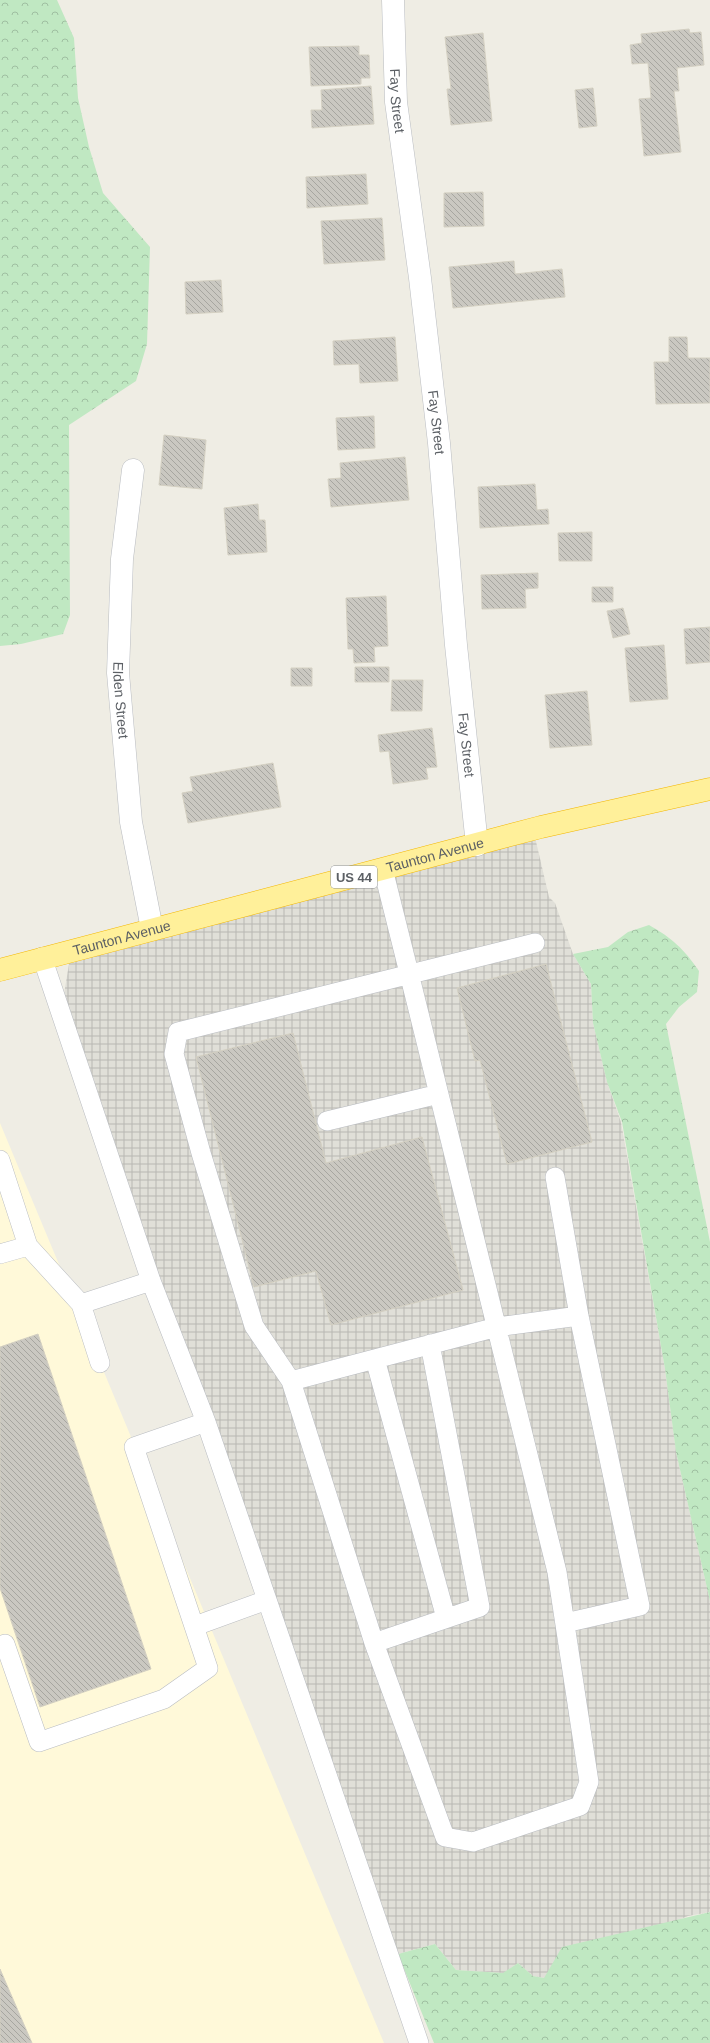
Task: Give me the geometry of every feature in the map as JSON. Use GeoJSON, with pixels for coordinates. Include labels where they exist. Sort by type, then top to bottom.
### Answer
{"type":"FeatureCollection","features":[{"type":"Feature","properties":{"kind":"highway","name":"Taunton Avenue"},"geometry":{"type":"LineString","coordinates":[[0,970],[42,957],[477,845],[541,827],[710,789]]}},
{"type":"Feature","properties":{"kind":"street","name":"Fay Street"},"geometry":{"type":"LineString","coordinates":[[393,0],[396,102],[420,278],[439,443],[456,645],[477,845]]}},
{"type":"Feature","properties":{"kind":"street","name":"Elden Street"},"geometry":{"type":"LineString","coordinates":[[133,470],[122,558],[118,673],[132,822],[152,929]]}},
{"type":"Feature","properties":{"kind":"lane"},"geometry":{"type":"LineString","coordinates":[[383,869],[409,973],[497,1327],[557,1572],[589,1782],[580,1806],[473,1842],[445,1837],[374,1643],[291,1381],[254,1326],[201,1153],[174,1054],[178,1032],[298,1003],[409,973],[535,943]]}},
{"type":"Feature","properties":{"kind":"lane"},"geometry":{"type":"LineString","coordinates":[[42,957],[151,1281],[206,1422],[419,2043]]}},
{"type":"Feature","properties":{"kind":"lane"},"geometry":{"type":"LineString","coordinates":[[327,1121],[439,1094]]}},
{"type":"Feature","properties":{"kind":"lane"},"geometry":{"type":"LineString","coordinates":[[0,1160],[28,1246],[81,1304],[100,1363]]}},
{"type":"Feature","properties":{"kind":"lane"},"geometry":{"type":"LineString","coordinates":[[555,1178],[579,1316],[640,1606],[565,1623]]}},
{"type":"Feature","properties":{"kind":"lane"},"geometry":{"type":"LineString","coordinates":[[0,1254],[28,1246]]}},
{"type":"Feature","properties":{"kind":"lane"},"geometry":{"type":"LineString","coordinates":[[81,1304],[151,1281]]}},
{"type":"Feature","properties":{"kind":"lane"},"geometry":{"type":"LineString","coordinates":[[291,1381],[497,1327],[579,1316]]}},
{"type":"Feature","properties":{"kind":"lane"},"geometry":{"type":"LineString","coordinates":[[374,1643],[480,1607],[430,1344]]}},
{"type":"Feature","properties":{"kind":"lane"},"geometry":{"type":"LineString","coordinates":[[375,1359],[446,1618]]}},
{"type":"Feature","properties":{"kind":"lane"},"geometry":{"type":"LineString","coordinates":[[0,1646],[5,1644],[39,1742],[164,1699],[208,1668],[134,1447],[206,1422]]}},
{"type":"Feature","properties":{"kind":"lane"},"geometry":{"type":"LineString","coordinates":[[194,1626],[267,1600]]}},
{"type":"Feature","properties":{"kind":"shaded area"},"geometry":{"type":"Polygon","coordinates":[[[534,833],[549,897],[555,903],[573,954],[591,984],[593,1023],[607,1082],[621,1122],[665,1369],[676,1452],[710,1601],[710,1912],[688,1916],[544,1978],[533,1976],[518,1963],[504,1973],[456,1970],[435,1944],[398,1954],[338,1802],[63,1000],[71,952],[534,833]]]}},
{"type":"Feature","properties":{"kind":"shaded area"},"geometry":{"type":"Polygon","coordinates":[[[0,1123],[384,2043],[0,2043],[0,1123]]]}},
{"type":"Feature","properties":{"kind":"green space"},"geometry":{"type":"Polygon","coordinates":[[[0,0],[57,0],[74,38],[78,98],[89,147],[103,193],[150,247],[147,344],[136,381],[69,425],[70,615],[63,634],[21,644],[0,646],[0,0]]]}},
{"type":"Feature","properties":{"kind":"green space"},"geometry":{"type":"Polygon","coordinates":[[[649,925],[677,945],[688,956],[699,971],[697,992],[679,1007],[666,1024],[710,1242],[710,1601],[676,1452],[665,1369],[622,1122],[607,1082],[593,1023],[591,984],[573,954],[608,947],[628,932],[649,925]]]}},
{"type":"Feature","properties":{"kind":"green space"},"geometry":{"type":"Polygon","coordinates":[[[710,1912],[710,2043],[434,2043],[398,1954],[435,1944],[456,1970],[503,1973],[518,1963],[533,1976],[544,1978],[562,1947],[710,1912]]]}},
{"type":"Feature","properties":{"kind":"building"},"geometry":{"type":"Polygon","coordinates":[[[689,29],[690,33],[701,32],[704,65],[677,68],[679,91],[674,91],[681,152],[644,156],[639,99],[651,98],[648,63],[632,64],[630,45],[642,43],[641,34],[689,29]]]}},
{"type":"Feature","properties":{"kind":"building"},"geometry":{"type":"Polygon","coordinates":[[[483,33],[492,121],[451,125],[447,89],[451,89],[445,37],[483,33]]]}},
{"type":"Feature","properties":{"kind":"building"},"geometry":{"type":"Polygon","coordinates":[[[359,46],[359,55],[369,55],[370,78],[361,78],[361,84],[311,86],[309,47],[359,46]]]}},
{"type":"Feature","properties":{"kind":"building"},"geometry":{"type":"Polygon","coordinates":[[[371,86],[374,124],[312,128],[311,110],[322,110],[321,90],[371,86]]]}},
{"type":"Feature","properties":{"kind":"building"},"geometry":{"type":"Polygon","coordinates":[[[593,88],[597,126],[579,128],[575,90],[593,88]]]}},
{"type":"Feature","properties":{"kind":"building"},"geometry":{"type":"Polygon","coordinates":[[[366,174],[368,204],[307,208],[306,177],[366,174]]]}},
{"type":"Feature","properties":{"kind":"building"},"geometry":{"type":"Polygon","coordinates":[[[483,192],[484,226],[444,227],[444,193],[483,192]]]}},
{"type":"Feature","properties":{"kind":"building"},"geometry":{"type":"Polygon","coordinates":[[[382,218],[385,260],[324,264],[321,221],[382,218]]]}},
{"type":"Feature","properties":{"kind":"building"},"geometry":{"type":"Polygon","coordinates":[[[514,261],[515,274],[562,269],[565,297],[453,308],[449,267],[514,261]]]}},
{"type":"Feature","properties":{"kind":"building"},"geometry":{"type":"Polygon","coordinates":[[[221,280],[223,312],[186,314],[185,282],[221,280]]]}},
{"type":"Feature","properties":{"kind":"building"},"geometry":{"type":"Polygon","coordinates":[[[395,337],[398,381],[360,383],[359,364],[334,365],[333,341],[395,337]]]}},
{"type":"Feature","properties":{"kind":"building"},"geometry":{"type":"Polygon","coordinates":[[[669,337],[687,337],[688,358],[710,358],[710,403],[656,404],[654,362],[669,362],[669,337]]]}},
{"type":"Feature","properties":{"kind":"building"},"geometry":{"type":"Polygon","coordinates":[[[374,416],[375,448],[338,450],[336,418],[374,416]]]}},
{"type":"Feature","properties":{"kind":"building"},"geometry":{"type":"Polygon","coordinates":[[[164,435],[206,440],[202,489],[159,485],[164,435]]]}},
{"type":"Feature","properties":{"kind":"building"},"geometry":{"type":"Polygon","coordinates":[[[405,457],[409,500],[331,507],[328,479],[341,478],[340,463],[405,457]]]}},
{"type":"Feature","properties":{"kind":"building"},"geometry":{"type":"Polygon","coordinates":[[[535,484],[537,510],[548,509],[549,524],[480,528],[478,487],[535,484]]]}},
{"type":"Feature","properties":{"kind":"building"},"geometry":{"type":"Polygon","coordinates":[[[258,504],[259,520],[265,520],[267,552],[228,555],[224,508],[258,504]]]}},
{"type":"Feature","properties":{"kind":"building"},"geometry":{"type":"Polygon","coordinates":[[[592,532],[592,561],[559,561],[558,533],[592,532]]]}},
{"type":"Feature","properties":{"kind":"building"},"geometry":{"type":"Polygon","coordinates":[[[538,573],[538,588],[525,589],[526,608],[482,609],[481,575],[538,573]]]}},
{"type":"Feature","properties":{"kind":"building"},"geometry":{"type":"Polygon","coordinates":[[[592,587],[613,587],[613,602],[592,602],[592,587]]]}},
{"type":"Feature","properties":{"kind":"building"},"geometry":{"type":"Polygon","coordinates":[[[386,596],[388,646],[374,647],[375,662],[354,663],[353,649],[348,649],[346,598],[386,596]]]}},
{"type":"Feature","properties":{"kind":"building"},"geometry":{"type":"Polygon","coordinates":[[[623,608],[630,634],[613,638],[607,611],[623,608]]]}},
{"type":"Feature","properties":{"kind":"building"},"geometry":{"type":"Polygon","coordinates":[[[710,627],[710,662],[686,664],[684,629],[710,627]]]}},
{"type":"Feature","properties":{"kind":"building"},"geometry":{"type":"Polygon","coordinates":[[[664,645],[668,699],[630,702],[625,648],[664,645]]]}},
{"type":"Feature","properties":{"kind":"building"},"geometry":{"type":"Polygon","coordinates":[[[355,667],[389,667],[389,682],[355,682],[355,667]]]}},
{"type":"Feature","properties":{"kind":"building"},"geometry":{"type":"Polygon","coordinates":[[[291,668],[312,668],[312,686],[291,686],[291,668]]]}},
{"type":"Feature","properties":{"kind":"building"},"geometry":{"type":"Polygon","coordinates":[[[392,680],[423,680],[422,711],[391,711],[392,680]]]}},
{"type":"Feature","properties":{"kind":"building"},"geometry":{"type":"Polygon","coordinates":[[[587,691],[592,745],[550,748],[545,695],[587,691]]]}},
{"type":"Feature","properties":{"kind":"building"},"geometry":{"type":"Polygon","coordinates":[[[432,728],[437,767],[426,768],[428,779],[393,784],[389,751],[380,752],[378,735],[432,728]]]}},
{"type":"Feature","properties":{"kind":"building"},"geometry":{"type":"Polygon","coordinates":[[[273,763],[281,807],[188,823],[182,793],[193,791],[190,777],[273,763]]]}},
{"type":"Feature","properties":{"kind":"building"},"geometry":{"type":"Polygon","coordinates":[[[546,964],[592,1142],[507,1164],[480,1060],[475,1061],[457,988],[546,964]]]}},
{"type":"Feature","properties":{"kind":"building"},"geometry":{"type":"Polygon","coordinates":[[[293,1033],[326,1163],[422,1137],[463,1290],[331,1325],[316,1271],[254,1287],[196,1057],[293,1033]]]}},
{"type":"Feature","properties":{"kind":"building"},"geometry":{"type":"Polygon","coordinates":[[[38,1334],[151,1669],[40,1707],[0,1588],[0,1347],[38,1334]]]}},
{"type":"Feature","properties":{"kind":"building"},"geometry":{"type":"Polygon","coordinates":[[[0,1969],[32,2043],[0,2043],[0,1969]]]}}]}
